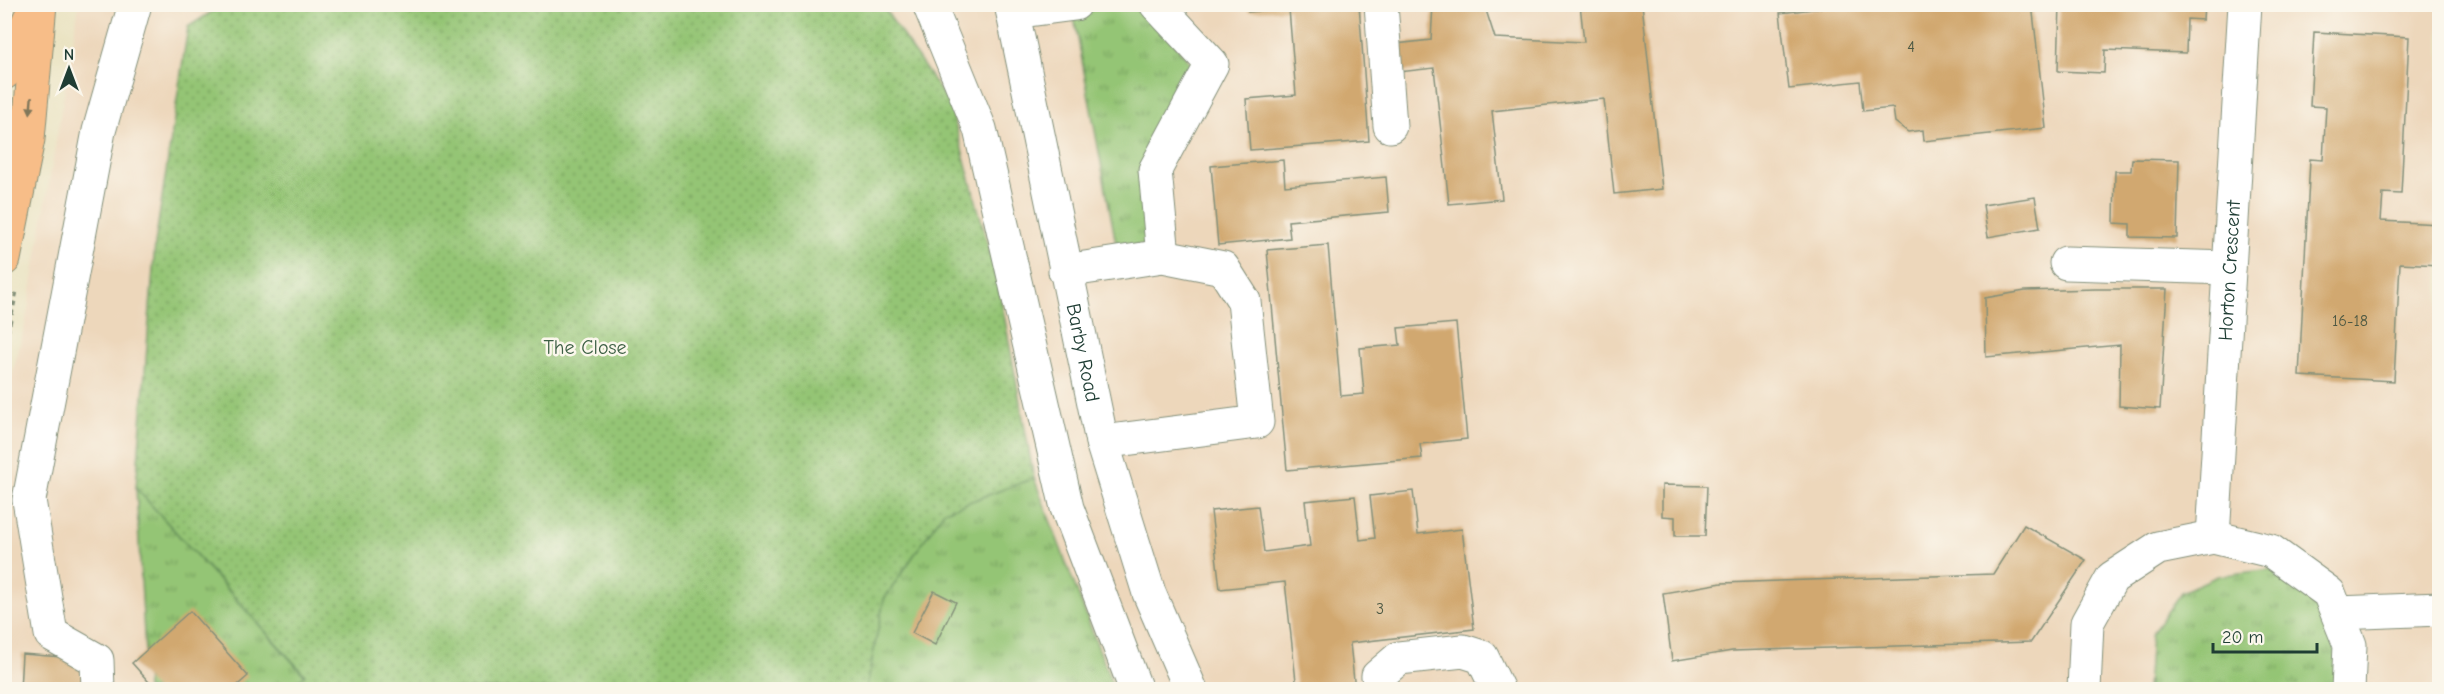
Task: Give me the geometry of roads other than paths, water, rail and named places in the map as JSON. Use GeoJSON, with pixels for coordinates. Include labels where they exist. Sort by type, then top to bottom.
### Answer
{"type":"FeatureCollection","features":[{"type":"Feature","properties":{"kind":"highway"},"geometry":{"type":"LineString","coordinates":[[4,73],[38,4]]}},
{"type":"Feature","properties":{"kind":"highway"},"geometry":{"type":"LineString","coordinates":[[4,259],[28,139],[38,4]]}},
{"type":"Feature","properties":{"kind":"street"},"geometry":{"type":"LineString","coordinates":[[98,690],[97,660],[51,634],[29,500],[99,131],[135,4]]}},
{"type":"Feature","properties":{"kind":"street"},"geometry":{"type":"LineString","coordinates":[[928,4],[980,129],[1067,508],[1136,690]]}},
{"type":"Feature","properties":{"kind":"street"},"geometry":{"type":"LineString","coordinates":[[1012,8],[1075,4]]}},
{"type":"Feature","properties":{"kind":"street"},"geometry":{"type":"LineString","coordinates":[[1156,4],[1212,64],[1155,170],[1163,256]]}},
{"type":"Feature","properties":{"kind":"street"},"geometry":{"type":"LineString","coordinates":[[1381,4],[1390,126]]}},
{"type":"Feature","properties":{"kind":"street","name":"Horton Crescent"},"geometry":{"type":"LineString","coordinates":[[2212,537],[2245,4]]}},
{"type":"Feature","properties":{"kind":"street","name":"Barby Road"},"geometry":{"type":"LineString","coordinates":[[1012,8],[1102,442],[1149,593],[1191,690]]}},
{"type":"Feature","properties":{"kind":"street"},"geometry":{"type":"LineString","coordinates":[[1065,271],[1163,256],[1223,268],[1244,301],[1257,422],[1102,442]]}},
{"type":"Feature","properties":{"kind":"street"},"geometry":{"type":"LineString","coordinates":[[2066,263],[2229,268]]}},
{"type":"Feature","properties":{"kind":"street"},"geometry":{"type":"LineString","coordinates":[[2084,690],[2087,623],[2112,578],[2158,548],[2212,537],[2271,551],[2329,593],[2350,645],[2348,690]]}},
{"type":"Feature","properties":{"kind":"street"},"geometry":{"type":"LineString","coordinates":[[2338,613],[2439,609]]}},
{"type":"Feature","properties":{"kind":"street"},"geometry":{"type":"LineString","coordinates":[[1381,690],[1378,676],[1399,658],[1463,651],[1482,657],[1498,690]]}},
{"type":"Feature","properties":{"kind":"park label","name":"The Close"},"geometry":{"type":"Point","coordinates":[585,347]}}]}
